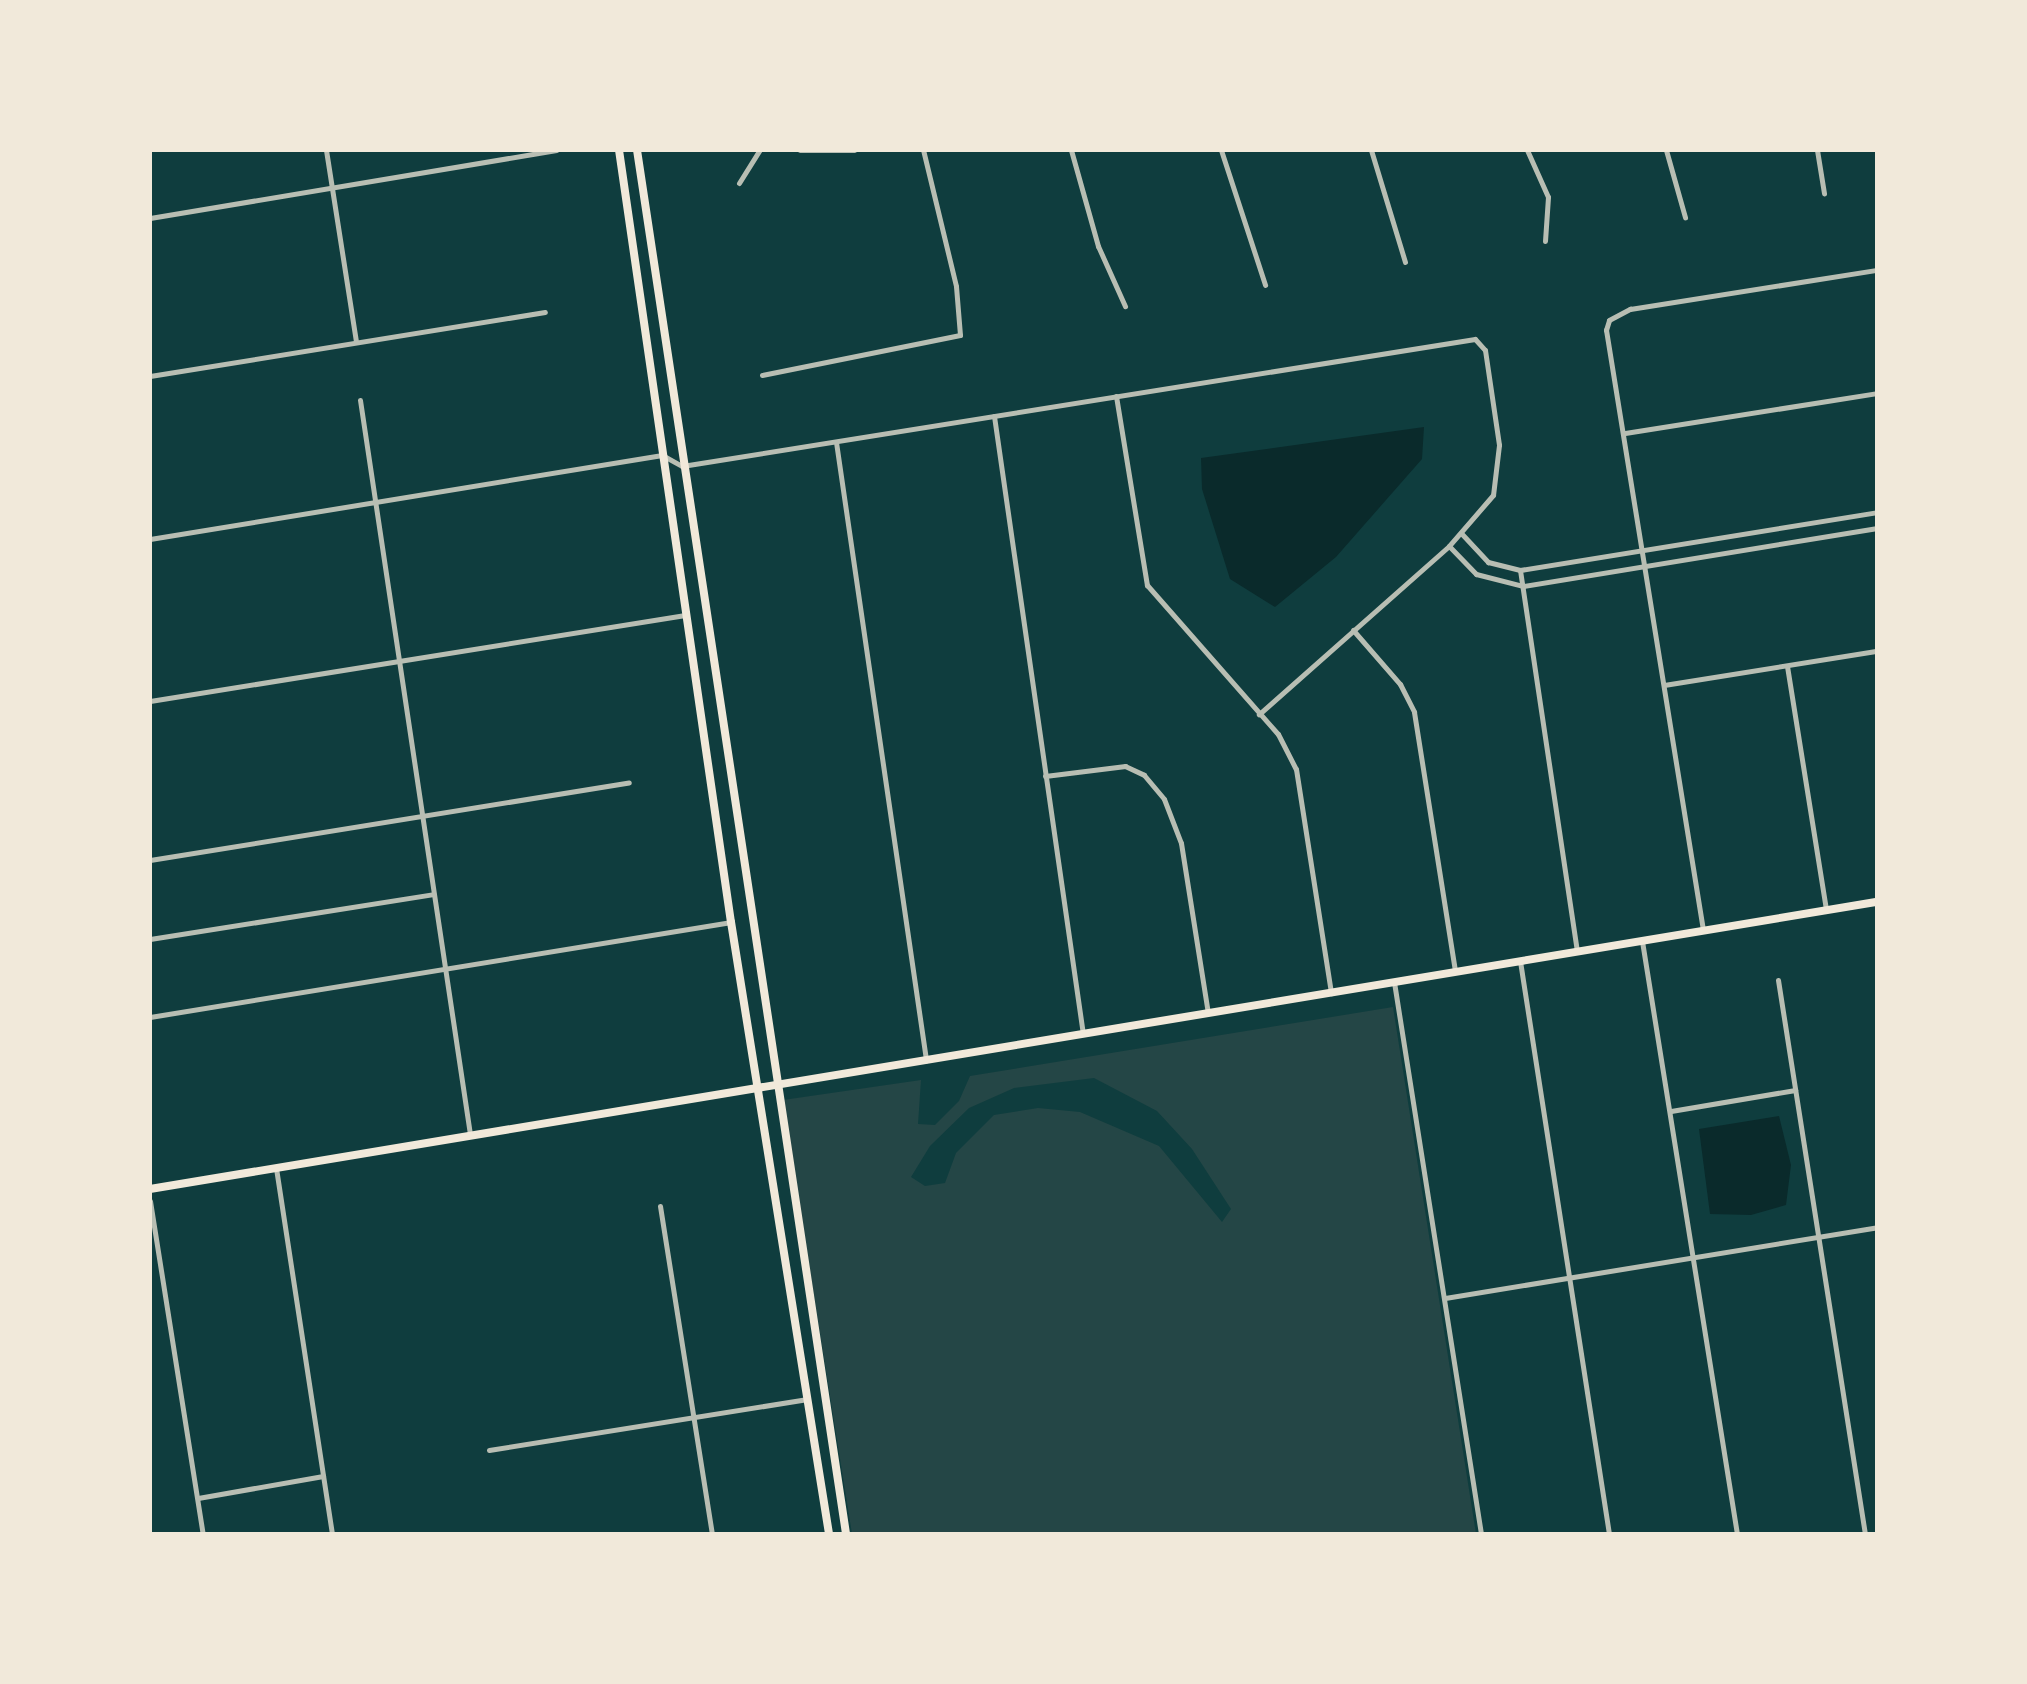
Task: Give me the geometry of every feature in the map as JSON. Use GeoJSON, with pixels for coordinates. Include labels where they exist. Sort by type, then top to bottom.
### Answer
{"type":"FeatureCollection","features":[{"type":"Feature","properties":{"kind":"main road"},"geometry":{"type":"LineString","coordinates":[[619,150],[731,922],[829,1534]]}},
{"type":"Feature","properties":{"kind":"main road"},"geometry":{"type":"LineString","coordinates":[[636,150],[846,1534]]}},
{"type":"Feature","properties":{"kind":"main road"},"geometry":{"type":"LineString","coordinates":[[150,1189],[775,1082],[1877,902]]}},
{"type":"Feature","properties":{"kind":"street"},"geometry":{"type":"LineString","coordinates":[[326,150],[356,341]]}},
{"type":"Feature","properties":{"kind":"street"},"geometry":{"type":"LineString","coordinates":[[150,218],[556,150]]}},
{"type":"Feature","properties":{"kind":"street"},"geometry":{"type":"LineString","coordinates":[[739,183],[760,150]]}},
{"type":"Feature","properties":{"kind":"street"},"geometry":{"type":"LineString","coordinates":[[800,150],[854,150]]}},
{"type":"Feature","properties":{"kind":"street"},"geometry":{"type":"LineString","coordinates":[[762,374],[960,335],[956,286],[923,150]]}},
{"type":"Feature","properties":{"kind":"street"},"geometry":{"type":"LineString","coordinates":[[1070,150],[1098,246],[1126,306]]}},
{"type":"Feature","properties":{"kind":"street"},"geometry":{"type":"LineString","coordinates":[[1222,150],[1265,285]]}},
{"type":"Feature","properties":{"kind":"street"},"geometry":{"type":"LineString","coordinates":[[1371,150],[1405,262]]}},
{"type":"Feature","properties":{"kind":"street"},"geometry":{"type":"LineString","coordinates":[[1527,150],[1548,197],[1545,241]]}},
{"type":"Feature","properties":{"kind":"street"},"geometry":{"type":"LineString","coordinates":[[1666,150],[1685,217]]}},
{"type":"Feature","properties":{"kind":"street"},"geometry":{"type":"LineString","coordinates":[[1817,150],[1824,193]]}},
{"type":"Feature","properties":{"kind":"street"},"geometry":{"type":"LineString","coordinates":[[1703,930],[1606,330],[1618,313],[1877,270]]}},
{"type":"Feature","properties":{"kind":"street"},"geometry":{"type":"LineString","coordinates":[[150,376],[545,312]]}},
{"type":"Feature","properties":{"kind":"street"},"geometry":{"type":"LineString","coordinates":[[150,539],[662,455],[682,466],[1452,340],[1480,343],[1501,469],[1488,502],[1449,546],[1259,714]]}},
{"type":"Feature","properties":{"kind":"street"},"geometry":{"type":"LineString","coordinates":[[1625,433],[1877,393]]}},
{"type":"Feature","properties":{"kind":"street"},"geometry":{"type":"LineString","coordinates":[[1116,396],[1147,584],[1259,714],[1296,769],[1330,993]]}},
{"type":"Feature","properties":{"kind":"street"},"geometry":{"type":"LineString","coordinates":[[360,400],[470,1134]]}},
{"type":"Feature","properties":{"kind":"street"},"geometry":{"type":"LineString","coordinates":[[994,416],[1083,1034]]}},
{"type":"Feature","properties":{"kind":"street"},"geometry":{"type":"LineString","coordinates":[[836,442],[926,1060]]}},
{"type":"Feature","properties":{"kind":"street"},"geometry":{"type":"LineString","coordinates":[[1461,533],[1488,562],[1520,570],[1877,512]]}},
{"type":"Feature","properties":{"kind":"street"},"geometry":{"type":"LineString","coordinates":[[1449,546],[1476,574],[1522,586],[1877,528]]}},
{"type":"Feature","properties":{"kind":"street"},"geometry":{"type":"LineString","coordinates":[[1520,570],[1577,951]]}},
{"type":"Feature","properties":{"kind":"street"},"geometry":{"type":"LineString","coordinates":[[150,701],[686,615]]}},
{"type":"Feature","properties":{"kind":"street"},"geometry":{"type":"LineString","coordinates":[[1353,630],[1400,684],[1414,712],[1455,972]]}},
{"type":"Feature","properties":{"kind":"street"},"geometry":{"type":"LineString","coordinates":[[1664,686],[1877,651]]}},
{"type":"Feature","properties":{"kind":"street"},"geometry":{"type":"LineString","coordinates":[[1787,666],[1826,910]]}},
{"type":"Feature","properties":{"kind":"street"},"geometry":{"type":"LineString","coordinates":[[1045,776],[1125,766],[1144,775],[1164,799],[1181,843],[1208,1013]]}},
{"type":"Feature","properties":{"kind":"street"},"geometry":{"type":"LineString","coordinates":[[150,860],[628,782]]}},
{"type":"Feature","properties":{"kind":"street"},"geometry":{"type":"LineString","coordinates":[[150,939],[433,894]]}},
{"type":"Feature","properties":{"kind":"street"},"geometry":{"type":"LineString","coordinates":[[150,1018],[731,922]]}},
{"type":"Feature","properties":{"kind":"street"},"geometry":{"type":"LineString","coordinates":[[1642,941],[1738,1534]]}},
{"type":"Feature","properties":{"kind":"street"},"geometry":{"type":"LineString","coordinates":[[1520,961],[1609,1534]]}},
{"type":"Feature","properties":{"kind":"street"},"geometry":{"type":"LineString","coordinates":[[1778,980],[1865,1534]]}},
{"type":"Feature","properties":{"kind":"street"},"geometry":{"type":"LineString","coordinates":[[1394,982],[1481,1534]]}},
{"type":"Feature","properties":{"kind":"street"},"geometry":{"type":"LineString","coordinates":[[1671,1111],[1795,1090]]}},
{"type":"Feature","properties":{"kind":"street"},"geometry":{"type":"LineString","coordinates":[[276,1168],[332,1534]]}},
{"type":"Feature","properties":{"kind":"street"},"geometry":{"type":"LineString","coordinates":[[150,1201],[203,1534]]}},
{"type":"Feature","properties":{"kind":"street"},"geometry":{"type":"LineString","coordinates":[[660,1206],[712,1534]]}},
{"type":"Feature","properties":{"kind":"street"},"geometry":{"type":"LineString","coordinates":[[1445,1298],[1877,1226]]}},
{"type":"Feature","properties":{"kind":"street"},"geometry":{"type":"LineString","coordinates":[[489,1450],[806,1399]]}},
{"type":"Feature","properties":{"kind":"street"},"geometry":{"type":"LineString","coordinates":[[198,1498],[323,1476]]}},
{"type":"Feature","properties":{"kind":"shaded area"},"geometry":{"type":"Polygon","coordinates":[[[1424,427],[1422,459],[1336,557],[1275,607],[1230,579],[1202,489],[1201,458],[1424,427]]]}},
{"type":"Feature","properties":{"kind":"shaded area"},"geometry":{"type":"Polygon","coordinates":[[[1393,1007],[1476,1534],[852,1534],[783,1100],[921,1080],[918,1124],[935,1125],[959,1101],[970,1076],[1393,1007]],[[1094,1078],[1014,1088],[969,1108],[930,1146],[911,1177],[925,1186],[945,1183],[956,1153],[994,1115],[1038,1108],[1080,1112],[1159,1146],[1222,1222],[1231,1209],[1192,1149],[1157,1111],[1094,1078]]]}},
{"type":"Feature","properties":{"kind":"shaded area"},"geometry":{"type":"Polygon","coordinates":[[[1779,1116],[1791,1165],[1786,1205],[1751,1215],[1710,1214],[1699,1129],[1779,1116]]]}}]}
